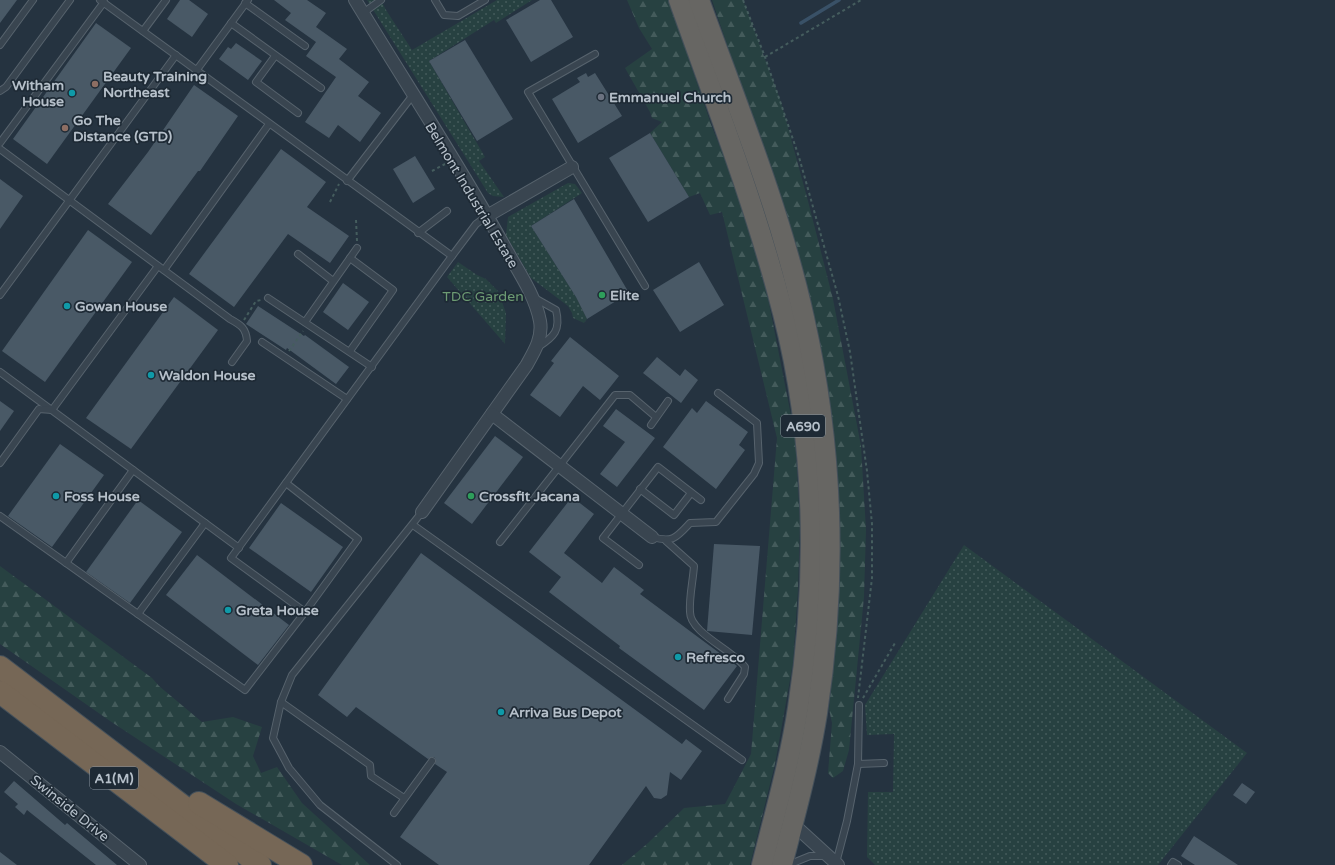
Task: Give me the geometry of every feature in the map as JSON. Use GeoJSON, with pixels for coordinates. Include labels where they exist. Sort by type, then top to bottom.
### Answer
{"type":"FeatureCollection","features":[{"type":"Feature","properties":{"kind":"highway","name":"A690"},"geometry":{"type":"LineString","coordinates":[[679,0],[749,198],[773,274],[791,351],[802,412],[808,472],[811,531],[810,592],[806,653],[798,710],[786,769],[763,865]]}},
{"type":"Feature","properties":{"kind":"highway","name":"A690"},"geometry":{"type":"LineString","coordinates":[[699,0],[768,189],[804,319],[820,408],[827,477],[829,592],[817,714],[805,774],[782,865]]}},
{"type":"Feature","properties":{"kind":"highway","name":"A1(M)"},"geometry":{"type":"LineString","coordinates":[[0,667],[92,750],[227,865]]}},
{"type":"Feature","properties":{"kind":"highway","name":"A1(M)"},"geometry":{"type":"LineString","coordinates":[[0,692],[92,750],[260,865]]}},
{"type":"Feature","properties":{"kind":"highway"},"geometry":{"type":"LineString","coordinates":[[92,750],[206,865]]}},
{"type":"Feature","properties":{"kind":"highway"},"geometry":{"type":"LineString","coordinates":[[92,750],[301,865]]}},
{"type":"Feature","properties":{"kind":"street","name":"Belmont Industrial Estate"},"geometry":{"type":"LineString","coordinates":[[355,0],[487,216],[532,296],[540,320],[541,334],[537,348],[526,366],[422,512]]}},
{"type":"Feature","properties":{"kind":"street"},"geometry":{"type":"LineString","coordinates":[[487,216],[572,167]]}},
{"type":"Feature","properties":{"kind":"street"},"geometry":{"type":"LineString","coordinates":[[492,414],[652,537]]}},
{"type":"Feature","properties":{"kind":"street","name":"Swinside Drive"},"geometry":{"type":"LineString","coordinates":[[0,752],[140,865]]}},
{"type":"Feature","properties":{"kind":"street"},"geometry":{"type":"LineString","coordinates":[[763,865],[793,824],[834,861]]}},
{"type":"Feature","properties":{"kind":"lane"},"geometry":{"type":"LineString","coordinates":[[0,45],[33,0]]}},
{"type":"Feature","properties":{"kind":"lane"},"geometry":{"type":"LineString","coordinates":[[0,91],[6,87],[70,0]]}},
{"type":"Feature","properties":{"kind":"lane"},"geometry":{"type":"LineString","coordinates":[[143,31],[166,0]]}},
{"type":"Feature","properties":{"kind":"lane"},"geometry":{"type":"LineString","coordinates":[[362,13],[381,0]]}},
{"type":"Feature","properties":{"kind":"lane"},"geometry":{"type":"LineString","coordinates":[[435,0],[444,15],[458,16],[485,0]]}},
{"type":"Feature","properties":{"kind":"lane"},"geometry":{"type":"LineString","coordinates":[[0,143],[102,1],[345,180],[452,256]]}},
{"type":"Feature","properties":{"kind":"lane"},"geometry":{"type":"LineString","coordinates":[[196,71],[246,2],[305,46]]}},
{"type":"Feature","properties":{"kind":"lane"},"geometry":{"type":"LineString","coordinates":[[231,23],[321,88]]}},
{"type":"Feature","properties":{"kind":"lane"},"geometry":{"type":"LineString","coordinates":[[595,54],[528,92],[645,286]]}},
{"type":"Feature","properties":{"kind":"lane"},"geometry":{"type":"LineString","coordinates":[[0,295],[176,55]]}},
{"type":"Feature","properties":{"kind":"lane"},"geometry":{"type":"LineString","coordinates":[[275,56],[256,82],[298,113]]}},
{"type":"Feature","properties":{"kind":"lane"},"geometry":{"type":"LineString","coordinates":[[345,180],[413,95]]}},
{"type":"Feature","properties":{"kind":"lane"},"geometry":{"type":"LineString","coordinates":[[164,270],[269,124]]}},
{"type":"Feature","properties":{"kind":"lane"},"geometry":{"type":"LineString","coordinates":[[0,149],[230,319],[241,324],[246,332],[247,341],[232,362]]}},
{"type":"Feature","properties":{"kind":"lane"},"geometry":{"type":"LineString","coordinates":[[418,233],[447,211]]}},
{"type":"Feature","properties":{"kind":"lane"},"geometry":{"type":"LineString","coordinates":[[305,612],[231,558],[452,256],[476,224],[487,216]]}},
{"type":"Feature","properties":{"kind":"lane"},"geometry":{"type":"LineString","coordinates":[[305,322],[357,248]]}},
{"type":"Feature","properties":{"kind":"lane"},"geometry":{"type":"LineString","coordinates":[[298,254],[333,281]]}},
{"type":"Feature","properties":{"kind":"lane"},"geometry":{"type":"LineString","coordinates":[[350,258],[393,290],[350,351]]}},
{"type":"Feature","properties":{"kind":"lane"},"geometry":{"type":"LineString","coordinates":[[52,410],[158,266]]}},
{"type":"Feature","properties":{"kind":"lane"},"geometry":{"type":"LineString","coordinates":[[532,296],[556,310],[559,321],[551,339],[537,348]]}},
{"type":"Feature","properties":{"kind":"lane"},"geometry":{"type":"LineString","coordinates":[[270,299],[372,367]]}},
{"type":"Feature","properties":{"kind":"lane"},"geometry":{"type":"LineString","coordinates":[[262,342],[346,399]]}},
{"type":"Feature","properties":{"kind":"lane"},"geometry":{"type":"LineString","coordinates":[[0,372],[239,548]]}},
{"type":"Feature","properties":{"kind":"lane"},"geometry":{"type":"LineString","coordinates":[[666,541],[677,537],[690,523],[716,522],[754,474],[759,463],[758,424],[718,392]]}},
{"type":"Feature","properties":{"kind":"lane"},"geometry":{"type":"LineString","coordinates":[[500,542],[561,466],[615,395],[630,395],[656,417]]}},
{"type":"Feature","properties":{"kind":"lane"},"geometry":{"type":"LineString","coordinates":[[651,425],[668,401]]}},
{"type":"Feature","properties":{"kind":"lane"},"geometry":{"type":"LineString","coordinates":[[0,463],[39,409],[52,410]]}},
{"type":"Feature","properties":{"kind":"lane"},"geometry":{"type":"LineString","coordinates":[[640,565],[603,538],[658,467],[701,500]]}},
{"type":"Feature","properties":{"kind":"lane"},"geometry":{"type":"LineString","coordinates":[[66,563],[133,470]]}},
{"type":"Feature","properties":{"kind":"lane"},"geometry":{"type":"LineString","coordinates":[[0,516],[245,690],[305,612],[358,539],[286,483]]}},
{"type":"Feature","properties":{"kind":"lane"},"geometry":{"type":"LineString","coordinates":[[640,490],[674,515],[691,493]]}},
{"type":"Feature","properties":{"kind":"lane"},"geometry":{"type":"LineString","coordinates":[[397,865],[320,805],[289,768],[273,738],[281,702],[292,675],[422,512]]}},
{"type":"Feature","properties":{"kind":"lane"},"geometry":{"type":"LineString","coordinates":[[138,614],[205,523]]}},
{"type":"Feature","properties":{"kind":"lane"},"geometry":{"type":"LineString","coordinates":[[413,525],[742,760]]}},
{"type":"Feature","properties":{"kind":"lane"},"geometry":{"type":"LineString","coordinates":[[652,537],[666,541],[694,566],[690,614],[697,628],[739,658],[745,667],[744,674],[728,699]]}},
{"type":"Feature","properties":{"kind":"lane"},"geometry":{"type":"LineString","coordinates":[[281,702],[370,765],[371,776],[404,798]]}},
{"type":"Feature","properties":{"kind":"lane"},"geometry":{"type":"LineString","coordinates":[[788,865],[810,856],[834,861],[847,821],[858,764],[859,705]]}},
{"type":"Feature","properties":{"kind":"lane"},"geometry":{"type":"LineString","coordinates":[[394,813],[432,761]]}},
{"type":"Feature","properties":{"kind":"lane"},"geometry":{"type":"LineString","coordinates":[[858,764],[884,763]]}},
{"type":"Feature","properties":{"kind":"path"},"geometry":{"type":"LineString","coordinates":[[742,0],[765,57],[799,156],[838,296],[850,352],[872,524],[872,578],[857,693],[859,705]]}},
{"type":"Feature","properties":{"kind":"path"},"geometry":{"type":"LineString","coordinates":[[765,57],[861,0]]}},
{"type":"Feature","properties":{"kind":"path"},"geometry":{"type":"LineString","coordinates":[[432,171],[453,160]]}},
{"type":"Feature","properties":{"kind":"path"},"geometry":{"type":"LineString","coordinates":[[330,202],[345,180]]}},
{"type":"Feature","properties":{"kind":"path"},"geometry":{"type":"LineString","coordinates":[[356,220],[357,248]]}},
{"type":"Feature","properties":{"kind":"path"},"geometry":{"type":"LineString","coordinates":[[241,324],[256,301],[270,299]]}},
{"type":"Feature","properties":{"kind":"path"},"geometry":{"type":"LineString","coordinates":[[285,357],[303,330],[308,334]]}},
{"type":"Feature","properties":{"kind":"path"},"geometry":{"type":"LineString","coordinates":[[859,705],[895,643]]}},
{"type":"Feature","properties":{"kind":"green space"},"geometry":{"type":"Polygon","coordinates":[[[367,0],[381,0],[412,50],[497,0],[532,0],[496,23],[494,20],[429,61],[485,157],[479,161],[504,197],[493,196],[488,193],[367,0]]]}},
{"type":"Feature","properties":{"kind":"green space"},"geometry":{"type":"Polygon","coordinates":[[[627,0],[669,0],[712,127],[743,203],[768,298],[795,436],[800,523],[798,590],[793,663],[775,764],[750,865],[622,865],[648,843],[684,808],[725,804],[751,754],[777,438],[722,212],[710,215],[700,193],[689,197],[650,133],[662,122],[652,118],[625,68],[652,49],[639,28],[627,0]]]}},
{"type":"Feature","properties":{"kind":"green space"},"geometry":{"type":"Polygon","coordinates":[[[712,0],[743,0],[781,102],[833,299],[861,446],[866,530],[864,597],[849,750],[843,771],[833,778],[828,773],[832,723],[829,709],[835,641],[781,205],[712,0]]]}},
{"type":"Feature","properties":{"kind":"green space"},"geometry":{"type":"Polygon","coordinates":[[[568,183],[575,184],[582,193],[531,226],[576,297],[587,319],[584,323],[573,318],[568,306],[531,278],[506,235],[508,217],[568,183]]]}},
{"type":"Feature","properties":{"kind":"green space","name":"TDC Garden"},"geometry":{"type":"Polygon","coordinates":[[[458,262],[477,275],[486,279],[498,291],[506,313],[505,344],[447,277],[458,262]]]}},
{"type":"Feature","properties":{"kind":"green space"},"geometry":{"type":"Polygon","coordinates":[[[964,545],[1247,753],[1158,865],[875,865],[867,857],[868,792],[893,792],[894,734],[867,735],[865,705],[964,545]]]}},
{"type":"Feature","properties":{"kind":"green space"},"geometry":{"type":"Polygon","coordinates":[[[0,566],[152,678],[159,686],[202,722],[233,717],[262,727],[253,756],[261,773],[277,767],[302,803],[370,865],[342,865],[236,804],[110,721],[0,644],[0,566]]]}},
{"type":"Feature","properties":{"kind":"building"},"geometry":{"type":"Polygon","coordinates":[[[0,0],[17,0],[0,23],[0,0]]]}},
{"type":"Feature","properties":{"kind":"building"},"geometry":{"type":"Polygon","coordinates":[[[180,0],[189,0],[208,14],[192,37],[167,19],[180,0]]]}},
{"type":"Feature","properties":{"kind":"building"},"geometry":{"type":"Polygon","coordinates":[[[274,0],[307,0],[326,13],[316,27],[347,49],[339,59],[369,82],[358,96],[381,113],[360,142],[338,125],[329,138],[305,122],[336,77],[306,56],[316,42],[285,20],[291,13],[274,0]]]}},
{"type":"Feature","properties":{"kind":"building"},"geometry":{"type":"Polygon","coordinates":[[[540,0],[551,0],[573,37],[531,62],[506,20],[540,0]]]}},
{"type":"Feature","properties":{"kind":"building","name":"Witham House"},"geometry":{"type":"Polygon","coordinates":[[[96,23],[131,48],[47,164],[13,139],[96,23]]]}},
{"type":"Feature","properties":{"kind":"building"},"geometry":{"type":"Polygon","coordinates":[[[465,40],[513,119],[477,141],[429,61],[465,40]]]}},
{"type":"Feature","properties":{"kind":"building"},"geometry":{"type":"Polygon","coordinates":[[[236,43],[262,61],[248,80],[219,59],[228,47],[231,49],[236,43]]]}},
{"type":"Feature","properties":{"kind":"building"},"geometry":{"type":"Polygon","coordinates":[[[586,73],[588,77],[595,73],[622,116],[578,143],[552,99],[580,82],[577,78],[586,73]]]}},
{"type":"Feature","properties":{"kind":"building"},"geometry":{"type":"Polygon","coordinates":[[[194,85],[238,116],[200,171],[198,171],[151,235],[108,204],[148,152],[194,85]]]}},
{"type":"Feature","properties":{"kind":"building"},"geometry":{"type":"Polygon","coordinates":[[[650,133],[689,197],[648,222],[609,158],[650,133]]]}},
{"type":"Feature","properties":{"kind":"building"},"geometry":{"type":"Polygon","coordinates":[[[281,149],[326,182],[307,207],[349,236],[330,263],[288,234],[234,307],[189,274],[281,149]]]}},
{"type":"Feature","properties":{"kind":"building"},"geometry":{"type":"Polygon","coordinates":[[[415,156],[435,189],[413,203],[393,169],[415,156]]]}},
{"type":"Feature","properties":{"kind":"building"},"geometry":{"type":"Polygon","coordinates":[[[0,179],[23,196],[0,229],[0,179]]]}},
{"type":"Feature","properties":{"kind":"building"},"geometry":{"type":"Polygon","coordinates":[[[574,199],[629,293],[587,319],[576,297],[531,226],[574,199]]]}},
{"type":"Feature","properties":{"kind":"building","name":"Gowan House"},"geometry":{"type":"Polygon","coordinates":[[[88,230],[132,262],[45,382],[2,351],[88,230]]]}},
{"type":"Feature","properties":{"kind":"building"},"geometry":{"type":"Polygon","coordinates":[[[699,262],[724,305],[680,332],[653,290],[699,262]]]}},
{"type":"Feature","properties":{"kind":"building"},"geometry":{"type":"Polygon","coordinates":[[[343,283],[369,302],[348,330],[323,312],[343,283]]]}},
{"type":"Feature","properties":{"kind":"building","name":"Waldon House"},"geometry":{"type":"Polygon","coordinates":[[[174,297],[218,330],[131,449],[86,418],[174,297]]]}},
{"type":"Feature","properties":{"kind":"building"},"geometry":{"type":"Polygon","coordinates":[[[258,306],[304,336],[305,335],[349,367],[336,384],[287,348],[286,350],[246,324],[258,306]]]}},
{"type":"Feature","properties":{"kind":"building"},"geometry":{"type":"Polygon","coordinates":[[[570,337],[619,376],[600,400],[583,386],[560,417],[530,395],[554,363],[551,361],[570,337]]]}},
{"type":"Feature","properties":{"kind":"building"},"geometry":{"type":"Polygon","coordinates":[[[657,357],[680,376],[685,369],[698,380],[681,403],[643,373],[657,357]]]}},
{"type":"Feature","properties":{"kind":"building"},"geometry":{"type":"Polygon","coordinates":[[[0,401],[14,411],[0,431],[0,401]]]}},
{"type":"Feature","properties":{"kind":"building"},"geometry":{"type":"Polygon","coordinates":[[[706,401],[748,432],[739,445],[745,450],[716,489],[663,447],[692,408],[697,413],[706,401]]]}},
{"type":"Feature","properties":{"kind":"building"},"geometry":{"type":"Polygon","coordinates":[[[616,409],[655,438],[617,487],[600,474],[625,442],[603,426],[616,409]]]}},
{"type":"Feature","properties":{"kind":"building"},"geometry":{"type":"Polygon","coordinates":[[[495,436],[523,457],[472,524],[444,503],[495,436]]]}},
{"type":"Feature","properties":{"kind":"building","name":"Foss House"},"geometry":{"type":"Polygon","coordinates":[[[60,444],[104,475],[52,547],[8,516],[60,444]]]}},
{"type":"Feature","properties":{"kind":"building"},"geometry":{"type":"Polygon","coordinates":[[[572,497],[594,514],[564,553],[602,583],[614,567],[644,590],[640,594],[737,666],[704,710],[619,648],[620,646],[549,592],[561,577],[529,552],[572,497]]]}},
{"type":"Feature","properties":{"kind":"building"},"geometry":{"type":"Polygon","coordinates":[[[138,500],[182,532],[130,603],[86,572],[138,500]]]}},
{"type":"Feature","properties":{"kind":"building"},"geometry":{"type":"Polygon","coordinates":[[[281,503],[343,547],[311,592],[249,548],[281,503]]]}},
{"type":"Feature","properties":{"kind":"building"},"geometry":{"type":"Polygon","coordinates":[[[714,544],[760,546],[752,635],[707,631],[714,544]]]}},
{"type":"Feature","properties":{"kind":"building","name":"Arriva Bus Depot"},"geometry":{"type":"Polygon","coordinates":[[[421,553],[682,744],[686,739],[702,751],[681,780],[670,772],[667,795],[661,799],[654,798],[646,786],[589,865],[439,865],[400,837],[447,772],[435,764],[436,760],[434,757],[428,759],[356,707],[347,717],[318,695],[421,553]]]}},
{"type":"Feature","properties":{"kind":"building","name":"Greta House"},"geometry":{"type":"Polygon","coordinates":[[[197,555],[289,625],[258,665],[166,595],[197,555]]]}},
{"type":"Feature","properties":{"kind":"building"},"geometry":{"type":"Polygon","coordinates":[[[14,781],[65,825],[67,823],[117,865],[96,865],[27,810],[24,815],[15,807],[18,804],[4,792],[14,781]]]}},
{"type":"Feature","properties":{"kind":"building"},"geometry":{"type":"Polygon","coordinates":[[[1242,783],[1255,792],[1246,804],[1233,795],[1242,783]]]}},
{"type":"Feature","properties":{"kind":"building"},"geometry":{"type":"Polygon","coordinates":[[[1194,836],[1238,865],[1195,865],[1181,856],[1194,836]]]}},
{"type":"Feature","properties":{"kind":"building"},"geometry":{"type":"Polygon","coordinates":[[[0,852],[17,865],[0,865],[0,852]]]}},
{"type":"Feature","properties":{"kind":"waterway"},"geometry":{"type":"LineString","coordinates":[[801,23],[839,0]]}},
{"type":"Feature","properties":{"kind":"place","name":"Beauty Training Northeast"},"geometry":{"type":"Point","coordinates":[95,84]}},
{"type":"Feature","properties":{"kind":"place","name":"Witham House"},"geometry":{"type":"Point","coordinates":[72,93]}},
{"type":"Feature","properties":{"kind":"place","name":"Emmanuel Church"},"geometry":{"type":"Point","coordinates":[601,97]}},
{"type":"Feature","properties":{"kind":"place","name":"Go The Distance (GTD)"},"geometry":{"type":"Point","coordinates":[65,128]}},
{"type":"Feature","properties":{"kind":"place","name":"Elite"},"geometry":{"type":"Point","coordinates":[602,295]}},
{"type":"Feature","properties":{"kind":"place","name":"Gowan House"},"geometry":{"type":"Point","coordinates":[67,306]}},
{"type":"Feature","properties":{"kind":"place","name":"Waldon House"},"geometry":{"type":"Point","coordinates":[151,375]}},
{"type":"Feature","properties":{"kind":"place","name":"Foss House"},"geometry":{"type":"Point","coordinates":[56,496]}},
{"type":"Feature","properties":{"kind":"place","name":"Crossfit Jacana"},"geometry":{"type":"Point","coordinates":[471,496]}},
{"type":"Feature","properties":{"kind":"place","name":"Greta House"},"geometry":{"type":"Point","coordinates":[228,610]}},
{"type":"Feature","properties":{"kind":"place","name":"Refresco"},"geometry":{"type":"Point","coordinates":[678,657]}},
{"type":"Feature","properties":{"kind":"place","name":"Arriva Bus Depot"},"geometry":{"type":"Point","coordinates":[501,712]}}]}
